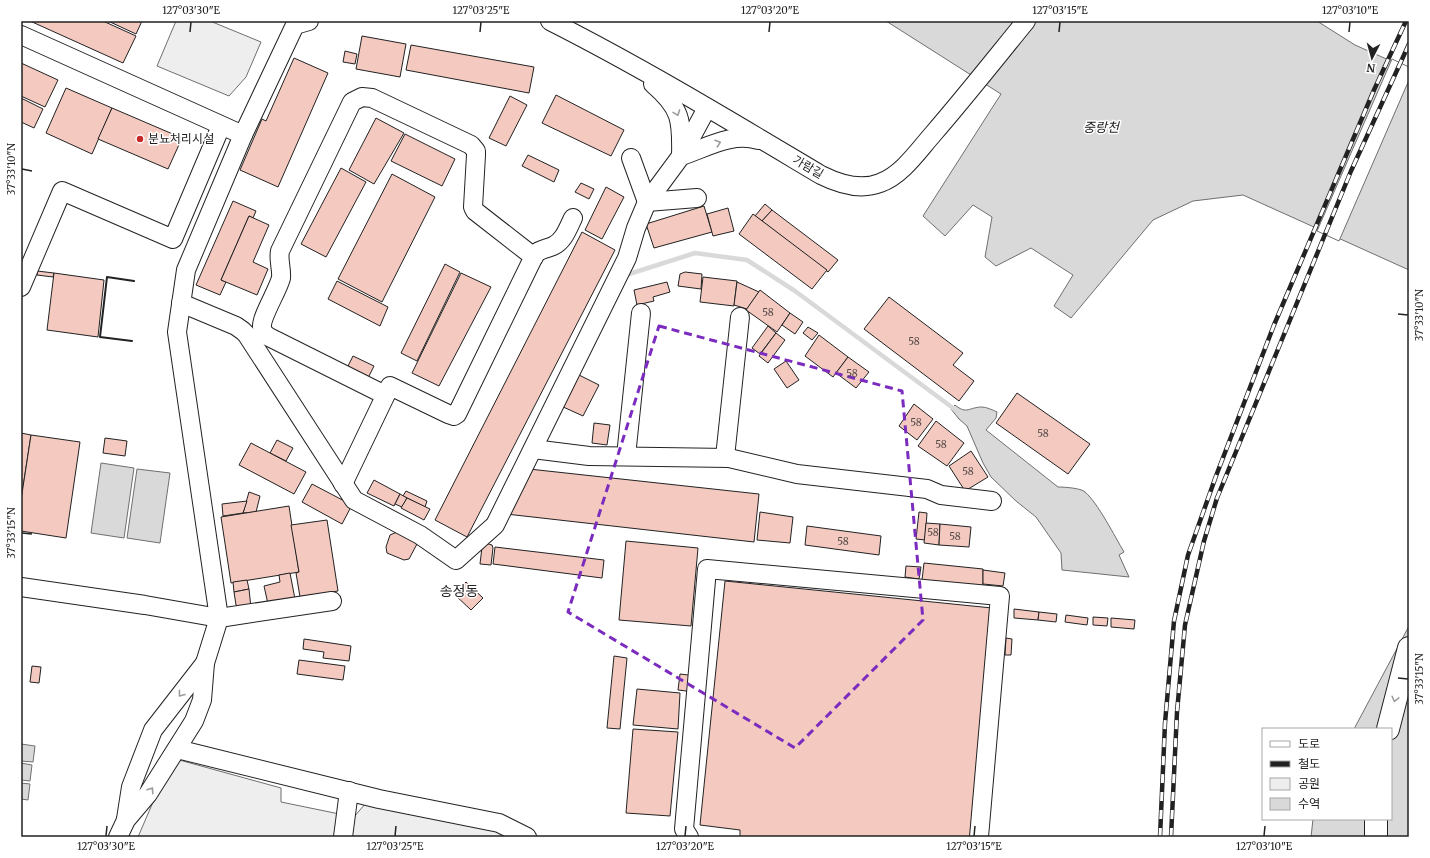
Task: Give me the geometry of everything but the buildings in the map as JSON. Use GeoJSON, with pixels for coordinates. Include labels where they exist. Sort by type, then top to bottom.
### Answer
{"type":"FeatureCollection","features":[{"type":"Feature","properties":{"kind":"highway"},"geometry":{"type":"LineString","coordinates":[[1388,728],[1409,648]]}},
{"type":"Feature","properties":{"kind":"highway"},"geometry":{"type":"LineString","coordinates":[[1376,820],[1376,837]]}},
{"type":"Feature","properties":{"kind":"street","name":"가람길"},"geometry":{"type":"LineString","coordinates":[[550,21],[602,47],[645,71],[826,177],[843,184],[855,186],[879,184],[889,179],[908,163],[959,104],[1026,21]]}},
{"type":"Feature","properties":{"kind":"street"},"geometry":{"type":"LineString","coordinates":[[118,837],[126,820],[148,794],[194,721],[202,700],[205,663],[219,618],[177,332],[186,270],[243,135],[297,22]]}},
{"type":"Feature","properties":{"kind":"street"},"geometry":{"type":"LineString","coordinates":[[21,36],[243,135]]}},
{"type":"Feature","properties":{"kind":"street"},"geometry":{"type":"LineString","coordinates":[[645,71],[653,84],[674,105],[681,128],[681,156]]}},
{"type":"Feature","properties":{"kind":"street"},"geometry":{"type":"LineString","coordinates":[[385,395],[269,337],[263,332],[262,328],[280,280],[280,251],[352,102],[362,97],[372,98],[474,148],[476,155],[473,208],[534,257]]}},
{"type":"Feature","properties":{"kind":"street"},"geometry":{"type":"LineString","coordinates":[[181,303],[236,326],[243,331],[354,500],[420,535],[456,560],[495,525],[627,258],[636,228],[647,202],[681,156],[707,108]]}},
{"type":"Feature","properties":{"kind":"street"},"geometry":{"type":"LineString","coordinates":[[21,287],[62,191],[173,239],[222,126]]}},
{"type":"Feature","properties":{"kind":"street"},"geometry":{"type":"LineString","coordinates":[[681,156],[734,138],[748,137],[765,142]]}},
{"type":"Feature","properties":{"kind":"street"},"geometry":{"type":"LineString","coordinates":[[631,158],[647,202]]}},
{"type":"Feature","properties":{"kind":"street"},"geometry":{"type":"LineString","coordinates":[[647,202],[697,198]]}},
{"type":"Feature","properties":{"kind":"street"},"geometry":{"type":"LineString","coordinates":[[343,484],[390,386],[448,414],[454,416],[457,414],[534,257],[538,251],[559,242],[573,218]]}},
{"type":"Feature","properties":{"kind":"street"},"geometry":{"type":"LineString","coordinates":[[626,456],[641,313]]}},
{"type":"Feature","properties":{"kind":"street"},"geometry":{"type":"LineString","coordinates":[[724,457],[740,317]]}},
{"type":"Feature","properties":{"kind":"street"},"geometry":{"type":"LineString","coordinates":[[533,449],[589,456],[724,457],[738,459],[797,474],[927,489],[941,495],[992,502]]}},
{"type":"Feature","properties":{"kind":"street"},"geometry":{"type":"LineString","coordinates":[[689,837],[684,829],[707,569],[1000,596],[979,837]]}},
{"type":"Feature","properties":{"kind":"street"},"geometry":{"type":"LineString","coordinates":[[21,587],[145,605],[219,618],[332,602]]}},
{"type":"Feature","properties":{"kind":"street"},"geometry":{"type":"LineString","coordinates":[[126,820],[131,786],[153,730],[205,663]]}},
{"type":"Feature","properties":{"kind":"street"},"geometry":{"type":"LineString","coordinates":[[177,749],[349,791],[499,823],[527,837]]}},
{"type":"Feature","properties":{"kind":"street"},"geometry":{"type":"LineString","coordinates":[[342,837],[349,791]]}},
{"type":"Feature","properties":{"kind":"highlighted area"},"geometry":{"type":"Polygon","coordinates":[[[659,326],[902,391],[923,620],[795,748],[568,612],[659,326]]]}},
{"type":"Feature","properties":{"kind":"green space"},"geometry":{"type":"Polygon","coordinates":[[[176,21],[210,21],[261,42],[246,77],[229,96],[157,66],[176,21]]]}},
{"type":"Feature","properties":{"kind":"green space"},"geometry":{"type":"Polygon","coordinates":[[[172,758],[281,788],[281,802],[354,817],[365,804],[494,830],[509,837],[138,837],[172,758]]]}},
{"type":"Feature","properties":{"kind":"water","name":"중랑천"},"geometry":{"type":"Polygon","coordinates":[[[886,21],[1317,21],[1355,45],[1409,69],[1409,270],[1243,195],[1193,201],[1153,220],[1071,318],[1054,306],[1073,275],[1031,248],[996,266],[985,257],[992,217],[973,205],[945,236],[923,216],[1001,94],[886,21]]]}},
{"type":"Feature","properties":{"kind":"water"},"geometry":{"type":"Polygon","coordinates":[[[955,405],[962,410],[982,407],[997,412],[996,418],[986,430],[1058,487],[1076,489],[1085,492],[1101,512],[1124,552],[1119,555],[1129,577],[1062,570],[1061,553],[1036,517],[1016,501],[991,477],[983,463],[967,426],[951,409],[955,405]]]}},
{"type":"Feature","properties":{"kind":"water"},"geometry":{"type":"Polygon","coordinates":[[[101,463],[134,468],[124,538],[91,533],[101,463]]]}},
{"type":"Feature","properties":{"kind":"water"},"geometry":{"type":"Polygon","coordinates":[[[137,469],[170,473],[160,543],[127,538],[137,469]]]}},
{"type":"Feature","properties":{"kind":"water"},"geometry":{"type":"Polygon","coordinates":[[[1409,626],[1409,837],[1311,837],[1313,820],[1392,820],[1392,728],[1355,728],[1409,626]]]}},
{"type":"Feature","properties":{"kind":"water"},"geometry":{"type":"Polygon","coordinates":[[[21,744],[35,746],[33,762],[21,761],[21,744]]]}},
{"type":"Feature","properties":{"kind":"water"},"geometry":{"type":"Polygon","coordinates":[[[21,763],[32,765],[30,781],[21,780],[21,763]]]}},
{"type":"Feature","properties":{"kind":"water"},"geometry":{"type":"Polygon","coordinates":[[[21,783],[30,784],[28,800],[21,799],[21,783]]]}},
{"type":"Feature","properties":{"kind":"pier"},"geometry":{"type":"Polygon","coordinates":[[[1392,59],[1409,67],[1409,80],[1339,241],[1317,231],[1392,59]]]}},
{"type":"Feature","properties":{"kind":"waterway"},"geometry":{"type":"LineString","coordinates":[[626,275],[695,253],[747,260],[795,291],[957,411]]}},
{"type":"Feature","properties":{"kind":"railway"},"geometry":{"type":"LineString","coordinates":[[1160,837],[1165,723],[1174,621],[1188,555],[1216,476],[1274,325],[1374,90],[1406,21]]}},
{"type":"Feature","properties":{"kind":"railway"},"geometry":{"type":"LineString","coordinates":[[1171,837],[1177,712],[1185,625],[1204,541],[1217,498],[1351,171],[1409,44]]}},
{"type":"Feature","properties":{"kind":"wall"},"geometry":{"type":"LineString","coordinates":[[132,341],[100,337],[107,277],[134,281]]}},
{"type":"Feature","properties":{"kind":"place","name":"분뇨처리시설"},"geometry":{"type":"Point","coordinates":[140,139]}},
{"type":"Feature","properties":{"kind":"district","name":"송정동"},"geometry":{"type":"Point","coordinates":[459,591]}}]}
